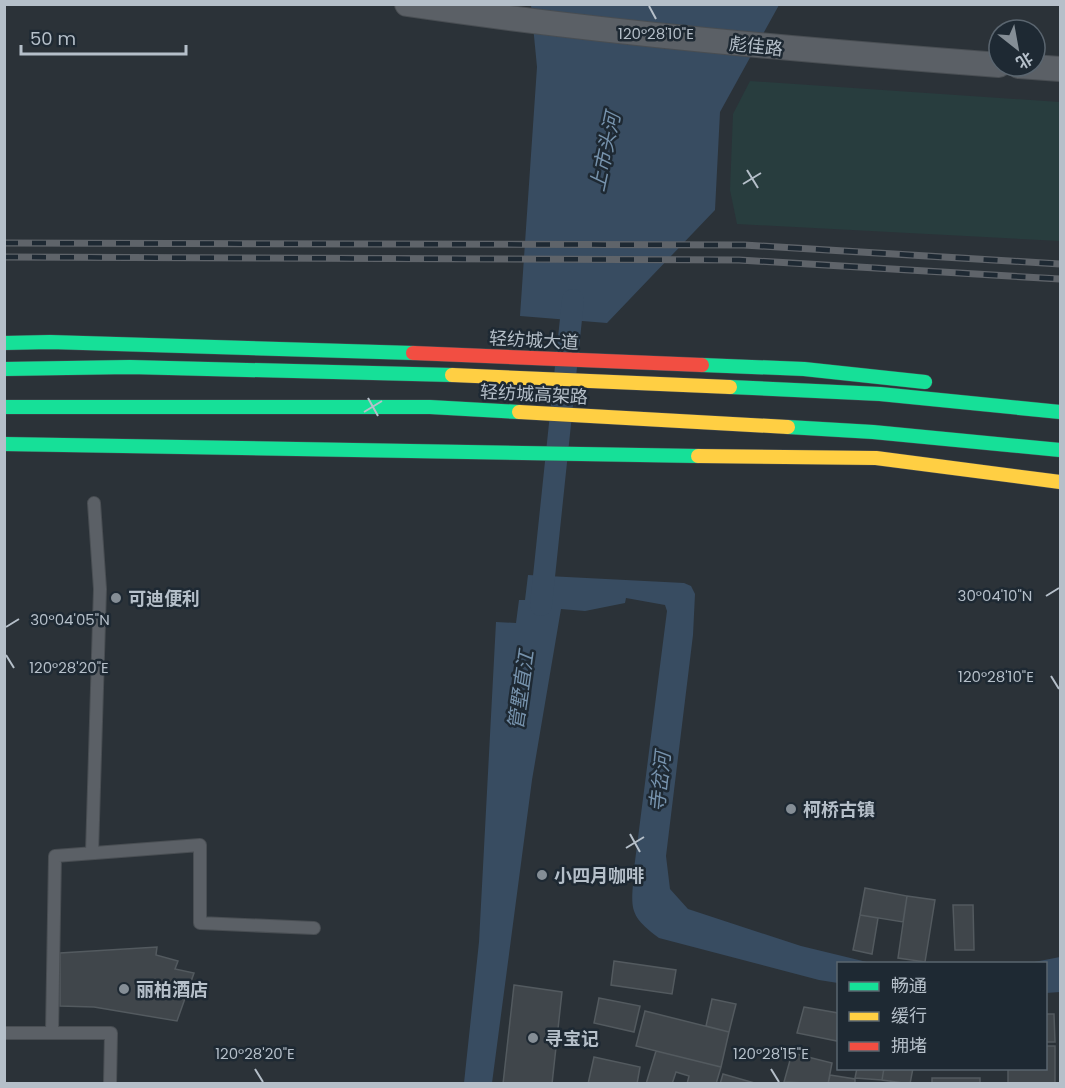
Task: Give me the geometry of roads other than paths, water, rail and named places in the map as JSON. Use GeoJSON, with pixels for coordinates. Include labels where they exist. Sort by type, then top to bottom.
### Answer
{"type":"FeatureCollection","features":[{"type":"Feature","properties":{"kind":"main road","name":"轻纺城大道"},"geometry":{"type":"LineString","coordinates":[[4,343],[506,356],[804,369],[944,385]]}},
{"type":"Feature","properties":{"kind":"main road","name":"轻纺城高架路"},"geometry":{"type":"LineString","coordinates":[[4,369],[130,367],[522,377],[880,394],[1060,412]]}},
{"type":"Feature","properties":{"kind":"main road","name":"轻纺城高架路"},"geometry":{"type":"LineString","coordinates":[[4,407],[430,406],[873,432],[1060,450]]}},
{"type":"Feature","properties":{"kind":"main road"},"geometry":{"type":"LineString","coordinates":[[4,444],[502,454],[876,458],[1060,482]]}},
{"type":"Feature","properties":{"kind":"street","name":"彪佳路"},"geometry":{"type":"LineString","coordinates":[[407,4],[519,21],[796,50],[987,63]]}},
{"type":"Feature","properties":{"kind":"lane"},"geometry":{"type":"LineString","coordinates":[[92,853],[100,589],[94,503]]}},
{"type":"Feature","properties":{"kind":"lane"},"geometry":{"type":"LineString","coordinates":[[52,1034],[55,856],[200,845],[200,923],[314,928]]}},
{"type":"Feature","properties":{"kind":"lane"},"geometry":{"type":"LineString","coordinates":[[4,1033],[111,1032],[110,1083]]}},
{"type":"Feature","properties":{"kind":"water","name":"上市头河"},"geometry":{"type":"Polygon","coordinates":[[[531,5],[779,5],[720,112],[715,210],[607,323],[520,316],[537,67],[531,5]]]}},
{"type":"Feature","properties":{"kind":"water","name":"寺岔河"},"geometry":{"type":"Polygon","coordinates":[[[528,575],[684,583],[691,586],[695,594],[693,635],[666,856],[670,889],[688,909],[801,946],[867,962],[837,962],[837,983],[819,980],[659,938],[641,922],[633,909],[634,869],[667,611],[665,605],[626,598],[625,603],[585,611],[561,609],[532,780],[492,1083],[464,1083],[479,942],[496,622],[516,623],[519,600],[525,600],[528,575]]]}},
{"type":"Feature","properties":{"kind":"water"},"geometry":{"type":"Polygon","coordinates":[[[1060,957],[1060,992],[1047,993],[1047,962],[1034,962],[1060,957]]]}},
{"type":"Feature","properties":{"kind":"waterway","name":"管墅直江"},"geometry":{"type":"LineString","coordinates":[[541,605],[573,300]]}},
{"type":"Feature","properties":{"kind":"railway"},"geometry":{"type":"LineString","coordinates":[[4,243],[744,245],[1060,264]]}},
{"type":"Feature","properties":{"kind":"railway"},"geometry":{"type":"LineString","coordinates":[[4,257],[739,260],[1060,279]]}},
{"type":"Feature","properties":{"kind":"place","name":"可迪便利"},"geometry":{"type":"Point","coordinates":[116,598]}},
{"type":"Feature","properties":{"kind":"place","name":"柯桥古镇"},"geometry":{"type":"Point","coordinates":[791,809]}},
{"type":"Feature","properties":{"kind":"place","name":"小四月咖啡"},"geometry":{"type":"Point","coordinates":[542,875]}},
{"type":"Feature","properties":{"kind":"place","name":"丽柏酒店"},"geometry":{"type":"Point","coordinates":[124,989]}},
{"type":"Feature","properties":{"kind":"place","name":"寻宝记"},"geometry":{"type":"Point","coordinates":[533,1038]}}]}
